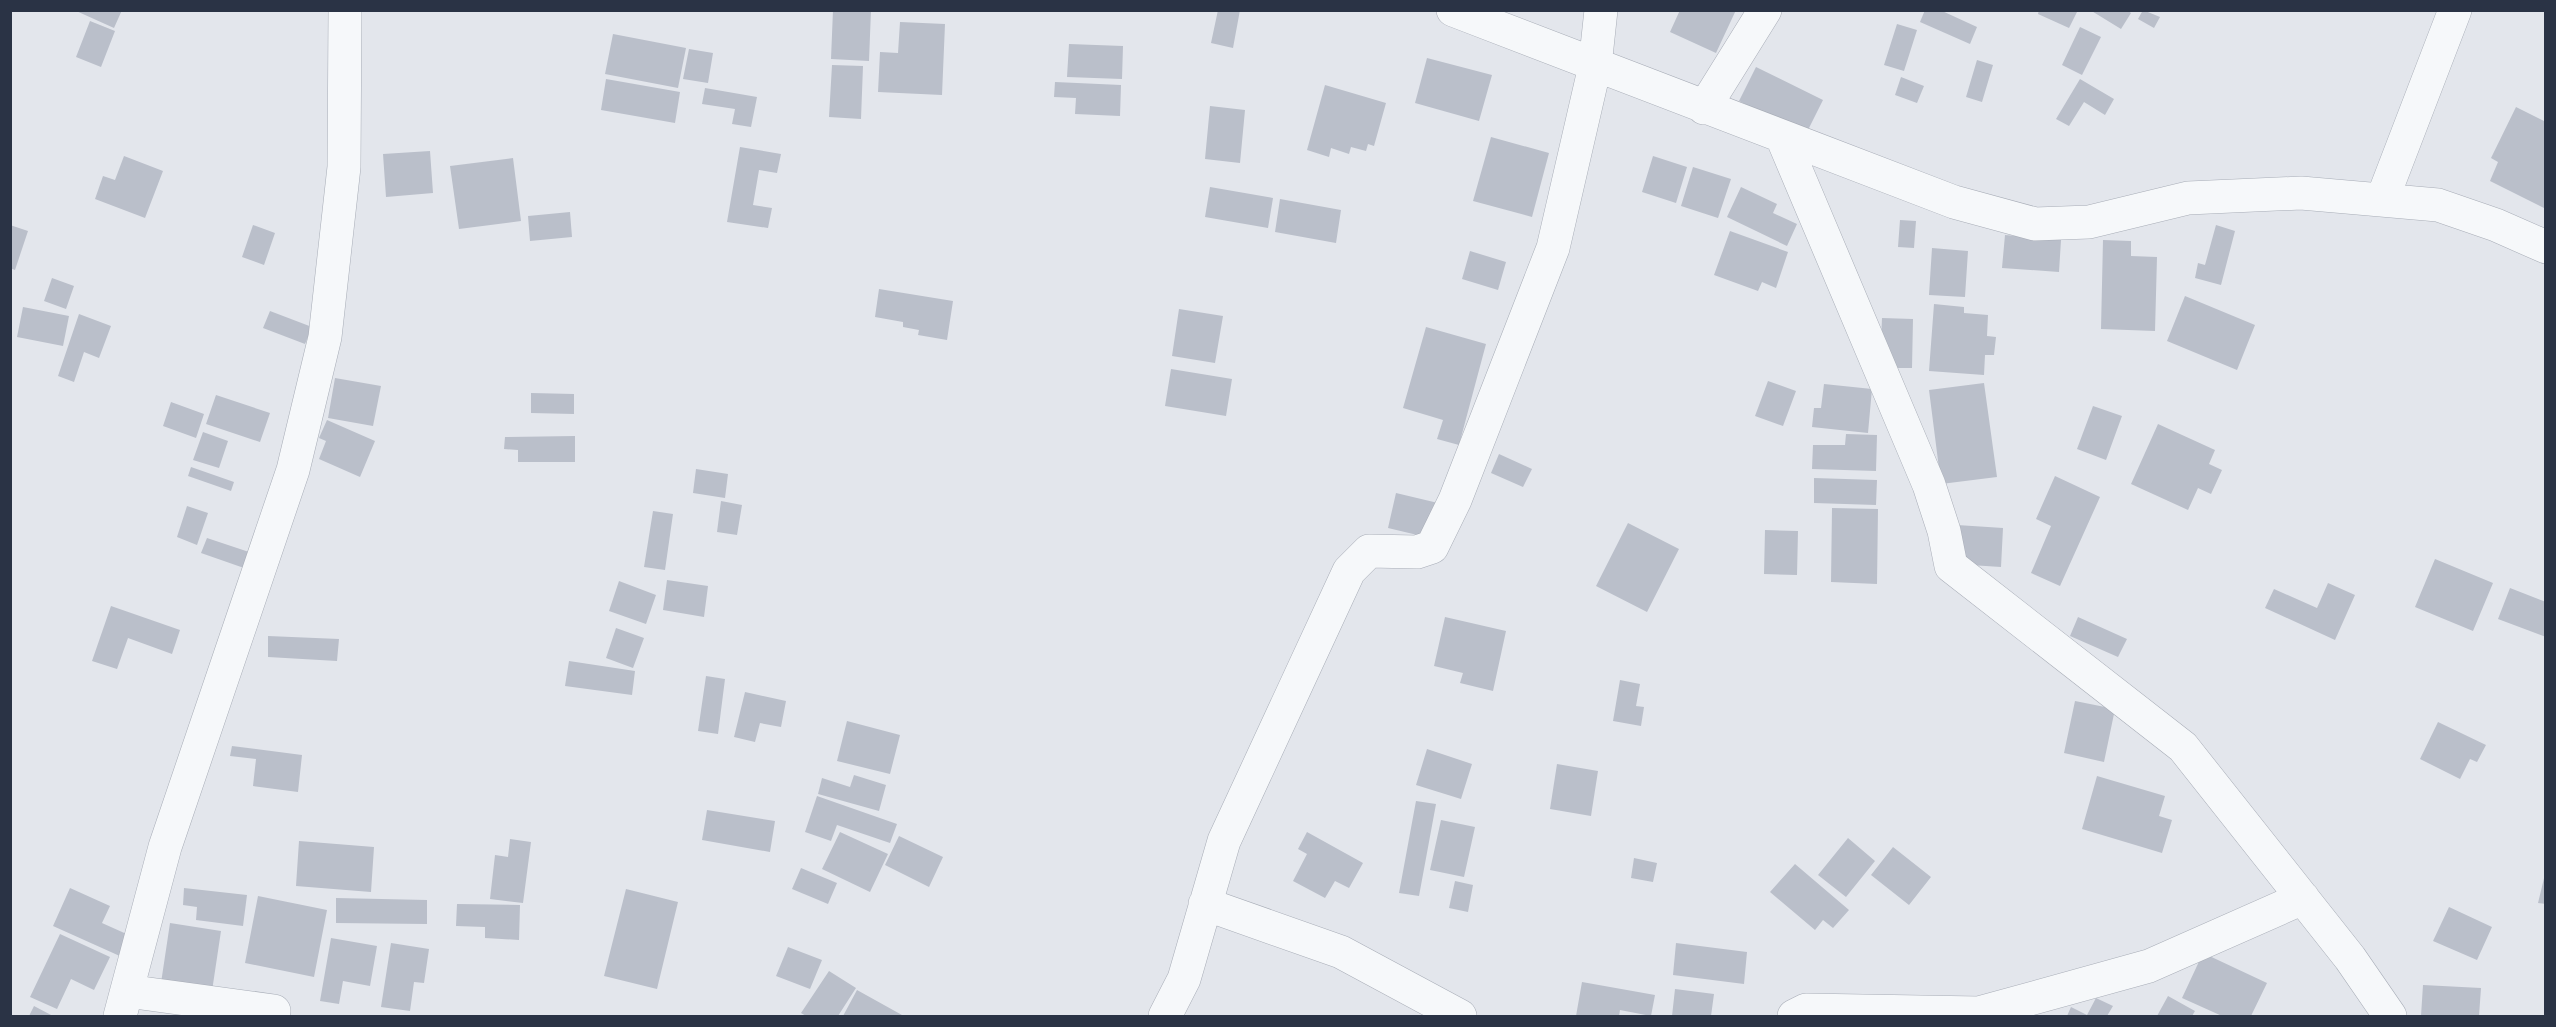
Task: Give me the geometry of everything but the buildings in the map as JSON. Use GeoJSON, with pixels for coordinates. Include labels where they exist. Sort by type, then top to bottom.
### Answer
{"type":"FeatureCollection","features":[{"type":"Feature","properties":{"kind":"street"},"geometry":{"type":"LineString","coordinates":[[274,1011],[123,1004],[165,847],[293,470],[325,337],[344,167],[345,10]]}},
{"type":"Feature","properties":{"kind":"street"},"geometry":{"type":"LineString","coordinates":[[1454,10],[1594,66],[1954,202],[2035,224],[2089,222],[2188,198],[2301,193],[2438,206],[2496,225],[2546,247]]}},
{"type":"Feature","properties":{"kind":"street"},"geometry":{"type":"LineString","coordinates":[[1165,1017],[1184,979],[1224,841],[1349,572],[1369,551],[1417,552],[1432,547],[1444,525],[1553,248],[1594,66],[1600,10]]}},
{"type":"Feature","properties":{"kind":"street"},"geometry":{"type":"LineString","coordinates":[[1704,108],[1765,10]]}},
{"type":"Feature","properties":{"kind":"street"},"geometry":{"type":"LineString","coordinates":[[2382,200],[2455,10]]}},
{"type":"Feature","properties":{"kind":"street"},"geometry":{"type":"LineString","coordinates":[[1782,137],[1929,485],[1944,531],[1951,566],[2183,747],[2350,958],[2390,1017]]}},
{"type":"Feature","properties":{"kind":"street"},"geometry":{"type":"LineString","coordinates":[[1794,1017],[1806,1010],[1979,1013],[2149,966],[2303,898]]}},
{"type":"Feature","properties":{"kind":"street"},"geometry":{"type":"LineString","coordinates":[[1206,904],[1341,952],[1460,1017]]}}]}
